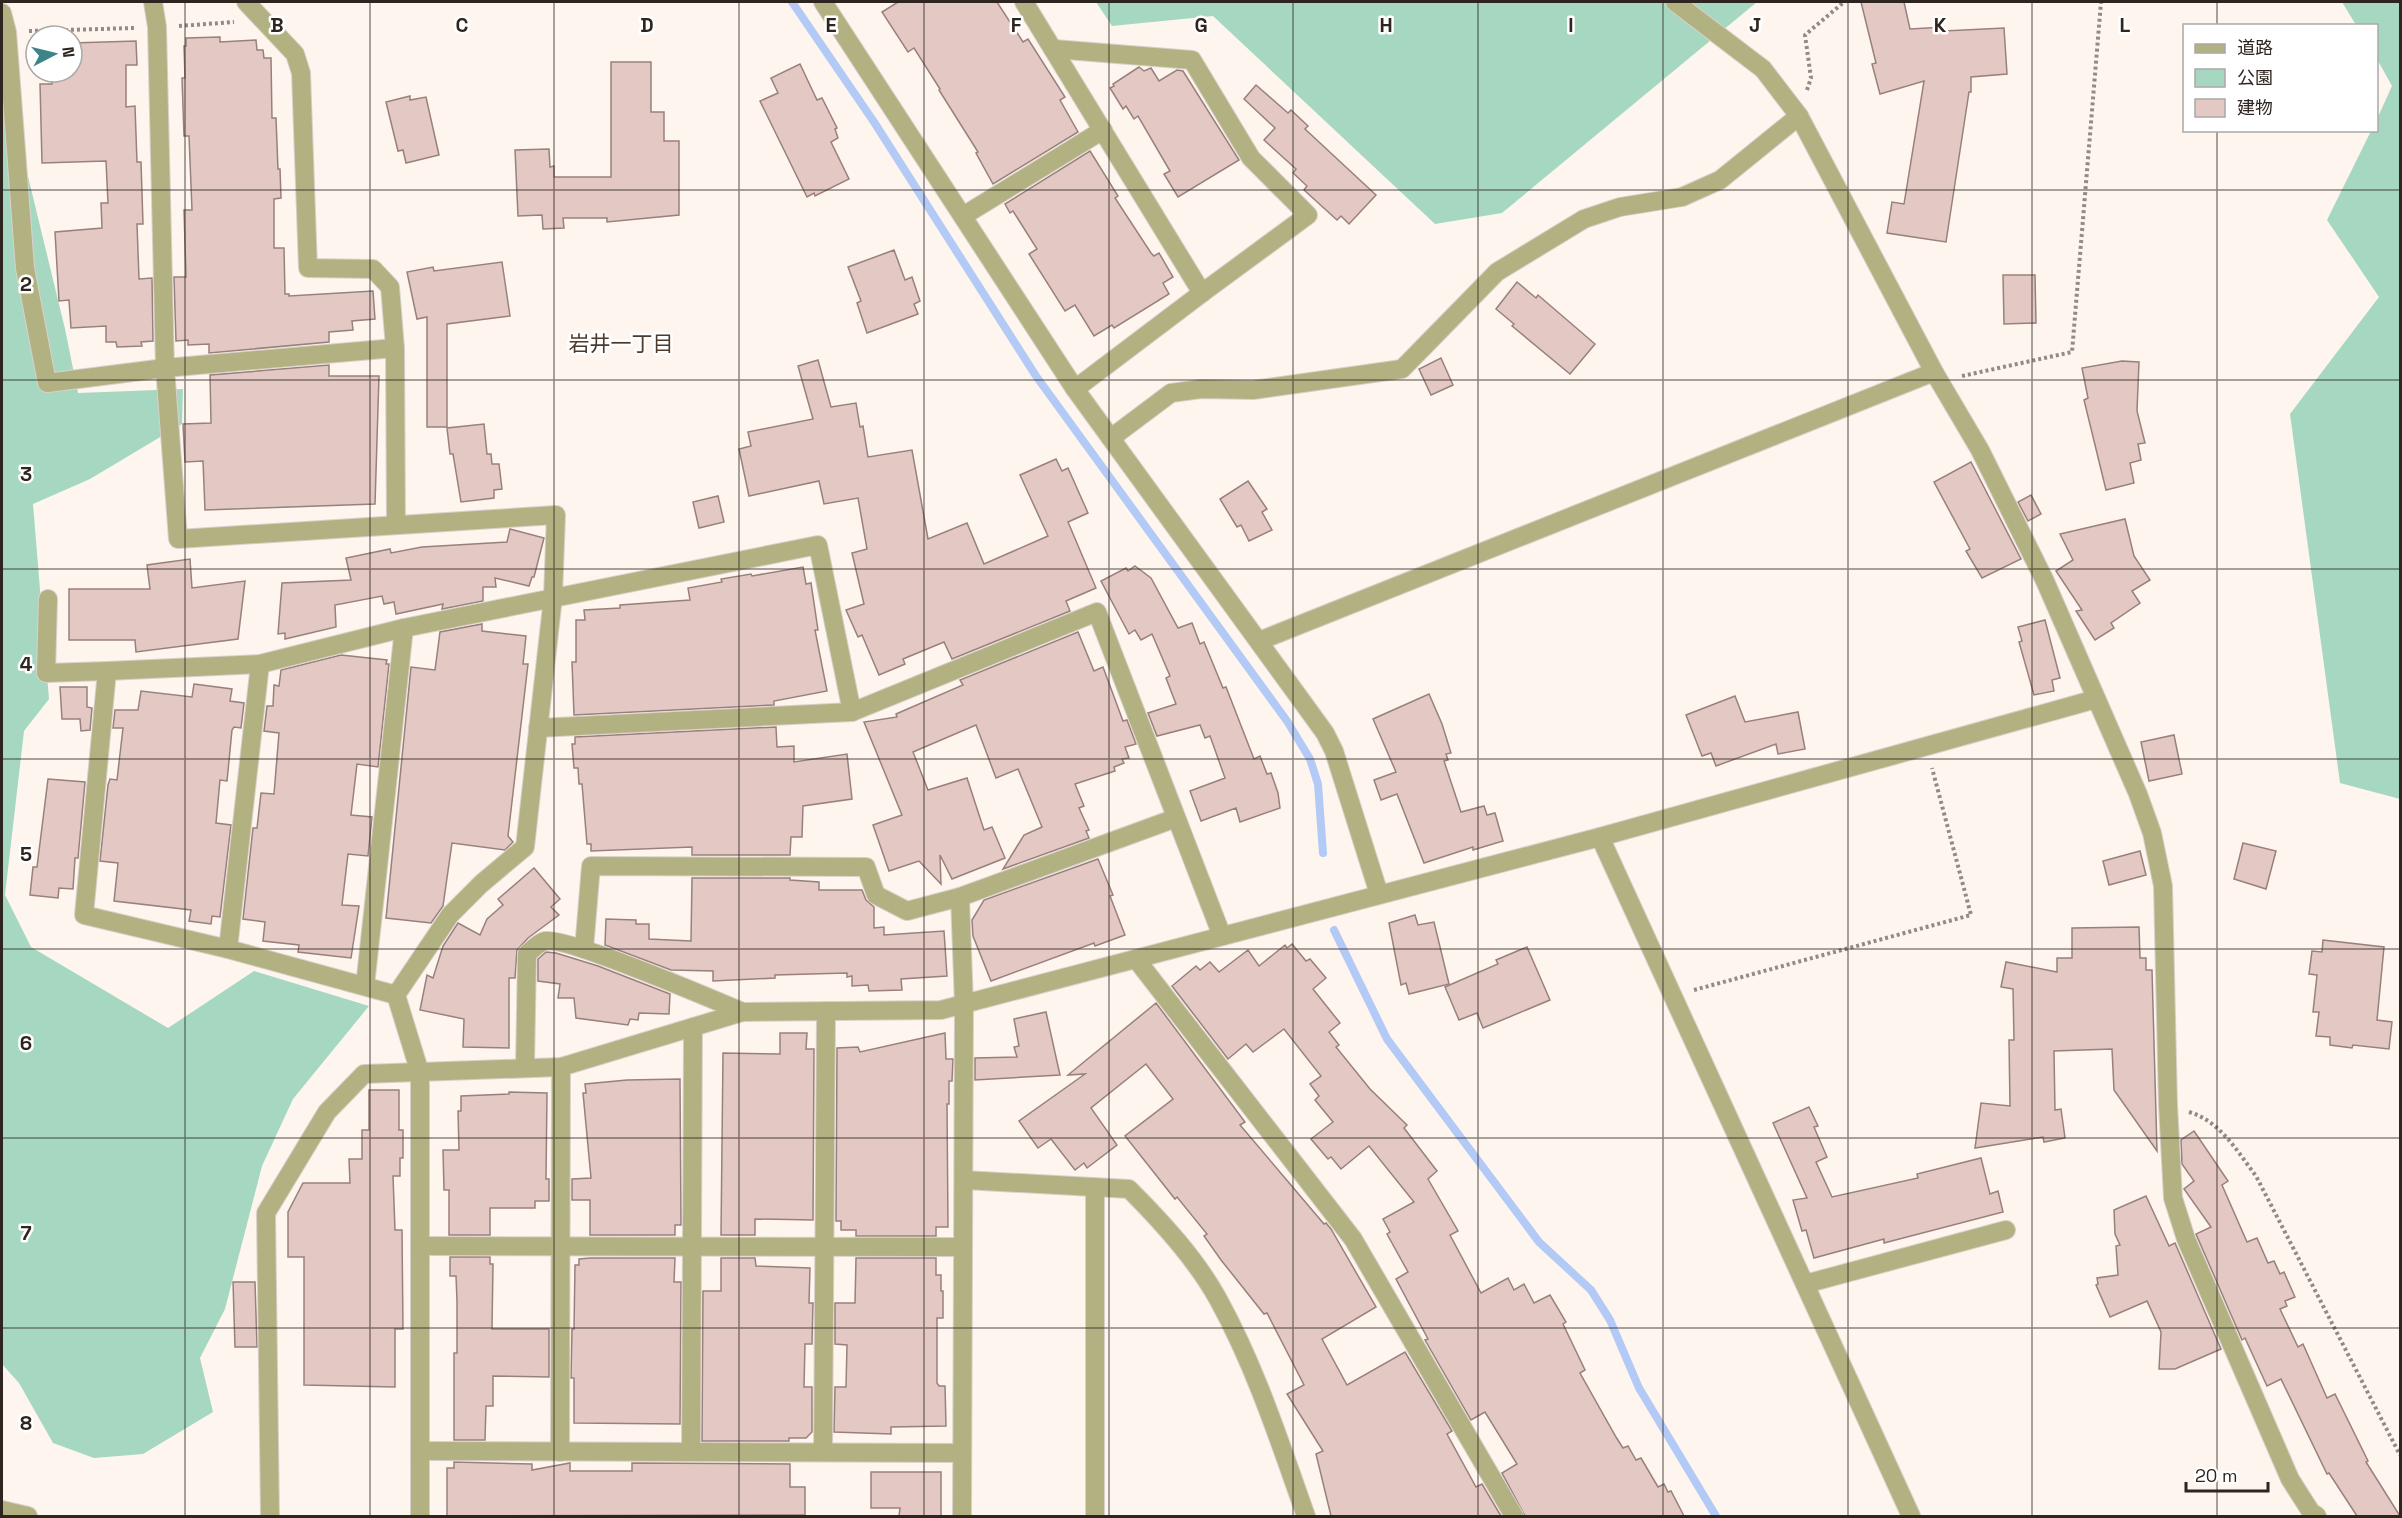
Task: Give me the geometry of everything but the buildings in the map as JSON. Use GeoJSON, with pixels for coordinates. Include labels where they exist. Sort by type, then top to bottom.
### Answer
{"type":"FeatureCollection","features":[{"type":"Feature","properties":{"kind":"street"},"geometry":{"type":"LineString","coordinates":[[153,2],[157,27],[165,368],[178,539],[556,515],[553,597],[525,847],[481,884],[450,915],[396,995]]}},
{"type":"Feature","properties":{"kind":"street"},"geometry":{"type":"LineString","coordinates":[[246,2],[295,54],[301,73],[308,268],[373,269],[390,286],[395,348],[396,525]]}},
{"type":"Feature","properties":{"kind":"street"},"geometry":{"type":"LineString","coordinates":[[823,2],[1075,389],[1325,733],[1334,751],[1379,894]]}},
{"type":"Feature","properties":{"kind":"street"},"geometry":{"type":"LineString","coordinates":[[1024,2],[1202,293]]}},
{"type":"Feature","properties":{"kind":"street"},"geometry":{"type":"LineString","coordinates":[[1675,2],[1763,69],[1799,116],[1937,376],[1980,450],[2039,567],[2138,794],[2148,823],[2163,886],[2168,1106],[2173,1198],[2186,1239],[2290,1479],[2310,1515]]}},
{"type":"Feature","properties":{"kind":"street"},"geometry":{"type":"LineString","coordinates":[[2,13],[7,32],[26,268],[47,383],[165,368],[395,348]]}},
{"type":"Feature","properties":{"kind":"street"},"geometry":{"type":"LineString","coordinates":[[1054,49],[1192,60],[1251,158],[1308,215],[1075,389]]}},
{"type":"Feature","properties":{"kind":"street"},"geometry":{"type":"LineString","coordinates":[[1111,438],[1171,393],[1201,389],[1253,390],[1402,369],[1497,272],[1584,219],[1620,207],[1682,197],[1720,180],[1799,116]]}},
{"type":"Feature","properties":{"kind":"street"},"geometry":{"type":"LineString","coordinates":[[963,216],[1102,130]]}},
{"type":"Feature","properties":{"kind":"street"},"geometry":{"type":"LineString","coordinates":[[1259,641],[1937,376]]}},
{"type":"Feature","properties":{"kind":"street"},"geometry":{"type":"LineString","coordinates":[[48,599],[46,673],[260,664],[404,628],[818,545],[852,712]]}},
{"type":"Feature","properties":{"kind":"street"},"geometry":{"type":"LineString","coordinates":[[538,728],[852,712],[1097,612],[1222,936]]}},
{"type":"Feature","properties":{"kind":"street"},"geometry":{"type":"LineString","coordinates":[[364,986],[404,628]]}},
{"type":"Feature","properties":{"kind":"street"},"geometry":{"type":"LineString","coordinates":[[228,948],[260,664]]}},
{"type":"Feature","properties":{"kind":"street"},"geometry":{"type":"LineString","coordinates":[[107,671],[84,915],[228,948],[396,995]]}},
{"type":"Feature","properties":{"kind":"street"},"geometry":{"type":"LineString","coordinates":[[270,1516],[266,1213],[327,1112],[364,1074],[561,1067],[743,1012],[941,1010],[1600,837],[2096,699]]}},
{"type":"Feature","properties":{"kind":"street"},"geometry":{"type":"LineString","coordinates":[[584,949],[591,866],[866,867],[876,895],[907,910],[960,897],[1176,818]]}},
{"type":"Feature","properties":{"kind":"street"},"geometry":{"type":"LineString","coordinates":[[1600,837],[1911,1516]]}},
{"type":"Feature","properties":{"kind":"street"},"geometry":{"type":"LineString","coordinates":[[960,897],[964,1005],[962,1516]]}},
{"type":"Feature","properties":{"kind":"street"},"geometry":{"type":"LineString","coordinates":[[525,1068],[527,954],[543,941],[553,940],[584,949],[743,1012]]}},
{"type":"Feature","properties":{"kind":"street"},"geometry":{"type":"LineString","coordinates":[[1136,959],[1353,1239],[1514,1516]]}},
{"type":"Feature","properties":{"kind":"street"},"geometry":{"type":"LineString","coordinates":[[396,995],[420,1073],[420,1516]]}},
{"type":"Feature","properties":{"kind":"street"},"geometry":{"type":"LineString","coordinates":[[823,1452],[826,1011]]}},
{"type":"Feature","properties":{"kind":"street"},"geometry":{"type":"LineString","coordinates":[[691,1452],[693,1027]]}},
{"type":"Feature","properties":{"kind":"street"},"geometry":{"type":"LineString","coordinates":[[560,1452],[561,1067]]}},
{"type":"Feature","properties":{"kind":"street"},"geometry":{"type":"LineString","coordinates":[[964,1180],[1129,1189],[1168,1228],[1217,1298],[1256,1375],[1306,1516]]}},
{"type":"Feature","properties":{"kind":"street"},"geometry":{"type":"LineString","coordinates":[[1095,1187],[1095,1516]]}},
{"type":"Feature","properties":{"kind":"street"},"geometry":{"type":"LineString","coordinates":[[1805,1284],[2006,1230]]}},
{"type":"Feature","properties":{"kind":"street"},"geometry":{"type":"LineString","coordinates":[[420,1246],[963,1247]]}},
{"type":"Feature","properties":{"kind":"street"},"geometry":{"type":"LineString","coordinates":[[420,1451],[962,1453]]}},
{"type":"Feature","properties":{"kind":"street"},"geometry":{"type":"LineString","coordinates":[[2,1510],[28,1516]]}},
{"type":"Feature","properties":{"kind":"path"},"geometry":{"type":"LineString","coordinates":[[1799,116],[1811,78],[1804,35],[1844,2]]}},
{"type":"Feature","properties":{"kind":"path"},"geometry":{"type":"LineString","coordinates":[[1937,376],[2072,352],[2102,2]]}},
{"type":"Feature","properties":{"kind":"path"},"geometry":{"type":"LineString","coordinates":[[1674,995],[1971,915],[1926,747]]}},
{"type":"Feature","properties":{"kind":"path"},"geometry":{"type":"LineString","coordinates":[[2168,1106],[2202,1116],[2225,1136],[2256,1176],[2400,1455]]}},
{"type":"Feature","properties":{"kind":"green space"},"geometry":{"type":"Polygon","coordinates":[[[1096,2],[1757,2],[1502,213],[1435,224],[1213,16],[1112,26],[1096,2]]]}},
{"type":"Feature","properties":{"kind":"green space"},"geometry":{"type":"Polygon","coordinates":[[[2342,2],[2400,2],[2400,799],[2340,783],[2290,414],[2379,297],[2327,220],[2371,132],[2378,132],[2378,117],[2392,86],[2378,61],[2378,24],[2355,24],[2342,2]]]}},
{"type":"Feature","properties":{"kind":"green space"},"geometry":{"type":"Polygon","coordinates":[[[2,69],[65,329],[78,393],[183,389],[182,424],[90,479],[33,504],[49,699],[24,731],[5,895],[31,947],[168,1028],[254,971],[369,1006],[293,1099],[262,1166],[225,1309],[200,1358],[213,1412],[143,1454],[94,1458],[53,1443],[19,1383],[2,1364],[2,69]]]}},
{"type":"Feature","properties":{"kind":"waterway"},"geometry":{"type":"LineString","coordinates":[[792,2],[874,122],[1036,376],[1287,721],[1310,759],[1318,784],[1323,853]]}},
{"type":"Feature","properties":{"kind":"waterway"},"geometry":{"type":"LineString","coordinates":[[1334,930],[1387,1039],[1539,1242],[1591,1290],[1610,1320],[1639,1388],[1716,1516]]}},
{"type":"Feature","properties":{"kind":"district","name":"岩井一丁目"},"geometry":{"type":"Point","coordinates":[621,343]}}]}
